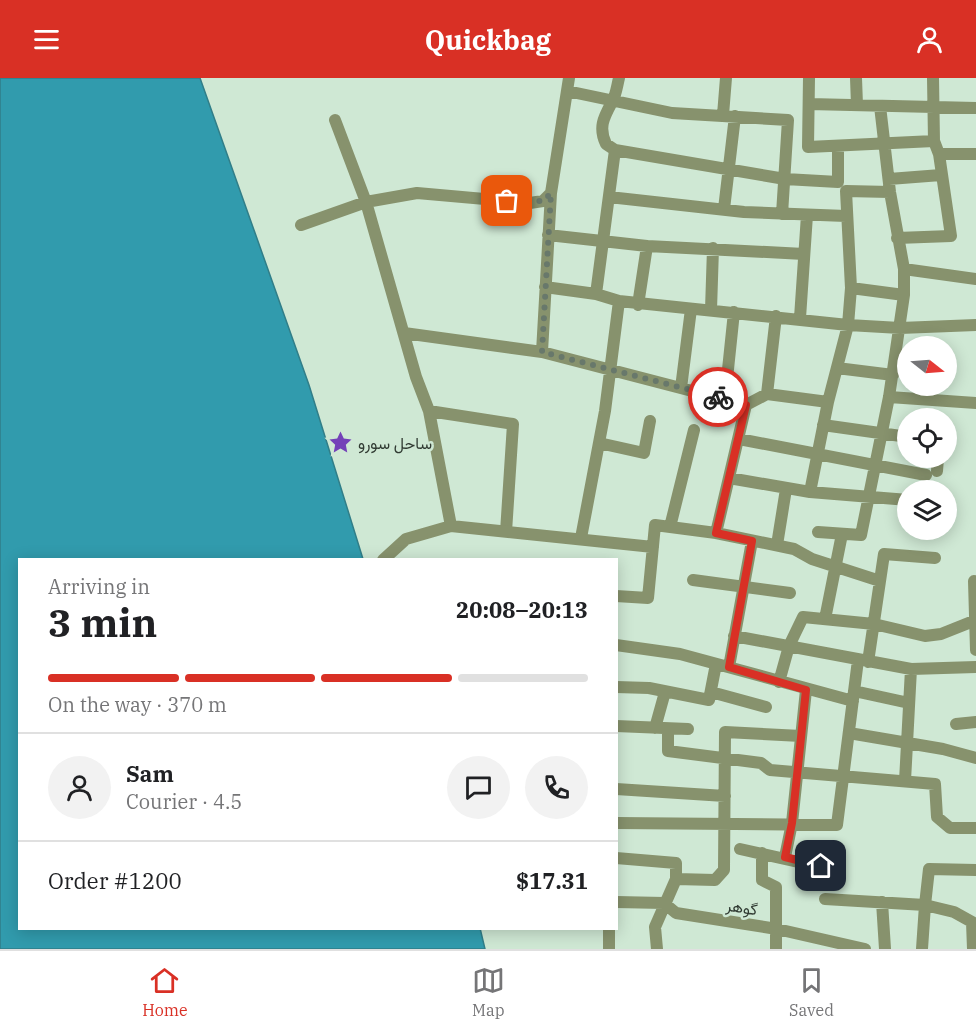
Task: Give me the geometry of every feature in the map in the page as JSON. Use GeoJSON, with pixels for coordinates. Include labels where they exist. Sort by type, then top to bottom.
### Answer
{"type":"FeatureCollection","features":[{"type":"Feature","properties":{"kind":"street"},"geometry":{"type":"LineString","coordinates":[[619,78],[613,101],[606,110],[602,135],[606,144],[615,150],[785,179],[838,182],[838,147]]}},
{"type":"Feature","properties":{"kind":"street"},"geometry":{"type":"LineString","coordinates":[[724,209],[731,171],[726,78]]}},
{"type":"Feature","properties":{"kind":"street"},"geometry":{"type":"LineString","coordinates":[[809,78],[808,147],[934,141]]}},
{"type":"Feature","properties":{"kind":"street"},"geometry":{"type":"LineString","coordinates":[[856,78],[857,105]]}},
{"type":"Feature","properties":{"kind":"street"},"geometry":{"type":"LineString","coordinates":[[897,238],[951,236],[939,154],[934,141],[933,78]]}},
{"type":"Feature","properties":{"kind":"street"},"geometry":{"type":"LineString","coordinates":[[542,352],[551,193],[568,84],[613,101],[672,113],[788,120],[783,214]]}},
{"type":"Feature","properties":{"kind":"street"},"geometry":{"type":"LineString","coordinates":[[809,104],[933,105],[976,108]]}},
{"type":"Feature","properties":{"kind":"street"},"geometry":{"type":"LineString","coordinates":[[818,532],[861,535],[889,397],[900,328],[904,268],[890,192],[880,106]]}},
{"type":"Feature","properties":{"kind":"street"},"geometry":{"type":"LineString","coordinates":[[335,120],[366,202],[429,411],[451,526]]}},
{"type":"Feature","properties":{"kind":"street"},"geometry":{"type":"LineString","coordinates":[[596,294],[615,150]]}},
{"type":"Feature","properties":{"kind":"street"},"geometry":{"type":"LineString","coordinates":[[939,154],[976,154]]}},
{"type":"Feature","properties":{"kind":"street"},"geometry":{"type":"LineString","coordinates":[[889,179],[941,175]]}},
{"type":"Feature","properties":{"kind":"street"},"geometry":{"type":"LineString","coordinates":[[810,492],[828,402],[848,325],[850,288],[846,192],[890,192]]}},
{"type":"Feature","properties":{"kind":"street"},"geometry":{"type":"LineString","coordinates":[[301,225],[366,202],[417,194],[530,203],[543,201],[551,193]]}},
{"type":"Feature","properties":{"kind":"street"},"geometry":{"type":"LineString","coordinates":[[609,196],[783,214],[846,216]]}},
{"type":"Feature","properties":{"kind":"street"},"geometry":{"type":"LineString","coordinates":[[800,318],[807,215]]}},
{"type":"Feature","properties":{"kind":"street"},"geometry":{"type":"LineString","coordinates":[[548,235],[646,246],[804,254]]}},
{"type":"Feature","properties":{"kind":"street"},"geometry":{"type":"LineString","coordinates":[[638,305],[646,246]]}},
{"type":"Feature","properties":{"kind":"street"},"geometry":{"type":"LineString","coordinates":[[711,310],[713,248]]}},
{"type":"Feature","properties":{"kind":"street"},"geometry":{"type":"LineString","coordinates":[[904,268],[976,279]]}},
{"type":"Feature","properties":{"kind":"street"},"geometry":{"type":"LineString","coordinates":[[545,286],[596,294],[638,305],[800,318],[848,325],[900,328],[976,325]]}},
{"type":"Feature","properties":{"kind":"street"},"geometry":{"type":"LineString","coordinates":[[850,288],[904,295]]}},
{"type":"Feature","properties":{"kind":"street"},"geometry":{"type":"LineString","coordinates":[[581,538],[599,443],[619,301]]}},
{"type":"Feature","properties":{"kind":"street"},"geometry":{"type":"LineString","coordinates":[[681,388],[691,309]]}},
{"type":"Feature","properties":{"kind":"street"},"geometry":{"type":"LineString","coordinates":[[725,398],[734,312]]}},
{"type":"Feature","properties":{"kind":"street"},"geometry":{"type":"LineString","coordinates":[[767,394],[776,316]]}},
{"type":"Feature","properties":{"kind":"street"},"geometry":{"type":"LineString","coordinates":[[404,333],[542,352],[746,405],[767,394],[828,402]]}},
{"type":"Feature","properties":{"kind":"street"},"geometry":{"type":"LineString","coordinates":[[837,368],[893,375]]}},
{"type":"Feature","properties":{"kind":"street"},"geometry":{"type":"LineString","coordinates":[[889,397],[976,403]]}},
{"type":"Feature","properties":{"kind":"street"},"geometry":{"type":"LineString","coordinates":[[716,533],[746,405]]}},
{"type":"Feature","properties":{"kind":"street"},"geometry":{"type":"LineString","coordinates":[[429,411],[513,424],[506,532]]}},
{"type":"Feature","properties":{"kind":"street"},"geometry":{"type":"LineString","coordinates":[[599,443],[644,453],[650,421]]}},
{"type":"Feature","properties":{"kind":"street"},"geometry":{"type":"LineString","coordinates":[[823,425],[897,436]]}},
{"type":"Feature","properties":{"kind":"street"},"geometry":{"type":"LineString","coordinates":[[670,527],[694,430]]}},
{"type":"Feature","properties":{"kind":"street"},"geometry":{"type":"LineString","coordinates":[[739,439],[874,465],[931,473],[933,468]]}},
{"type":"Feature","properties":{"kind":"street"},"geometry":{"type":"LineString","coordinates":[[729,478],[786,489],[897,499]]}},
{"type":"Feature","properties":{"kind":"street"},"geometry":{"type":"LineString","coordinates":[[777,545],[786,489]]}},
{"type":"Feature","properties":{"kind":"street"},"geometry":{"type":"LineString","coordinates":[[618,596],[648,598],[655,525],[716,533],[794,549],[836,568],[880,581]]}},
{"type":"Feature","properties":{"kind":"street"},"geometry":{"type":"LineString","coordinates":[[385,558],[406,539],[451,526],[653,547]]}},
{"type":"Feature","properties":{"kind":"street"},"geometry":{"type":"LineString","coordinates":[[825,619],[842,534]]}},
{"type":"Feature","properties":{"kind":"street"},"geometry":{"type":"LineString","coordinates":[[618,687],[709,700],[734,636],[746,587],[752,541]]}},
{"type":"Feature","properties":{"kind":"street"},"geometry":{"type":"LineString","coordinates":[[618,823],[837,825],[853,696],[873,624],[884,554],[935,558]]}},
{"type":"Feature","properties":{"kind":"street"},"geometry":{"type":"LineString","coordinates":[[693,580],[790,593]]}},
{"type":"Feature","properties":{"kind":"street"},"geometry":{"type":"LineString","coordinates":[[974,581],[976,650]]}},
{"type":"Feature","properties":{"kind":"street"},"geometry":{"type":"LineString","coordinates":[[779,682],[789,646],[803,617],[873,624],[925,636],[941,634],[975,620]]}},
{"type":"Feature","properties":{"kind":"street"},"geometry":{"type":"LineString","coordinates":[[734,636],[911,669],[976,667]]}},
{"type":"Feature","properties":{"kind":"street"},"geometry":{"type":"LineString","coordinates":[[618,645],[655,648],[806,690],[909,703]]}},
{"type":"Feature","properties":{"kind":"street"},"geometry":{"type":"LineString","coordinates":[[905,781],[911,669]]}},
{"type":"Feature","properties":{"kind":"street"},"geometry":{"type":"LineString","coordinates":[[785,857],[792,823],[806,690]]}},
{"type":"Feature","properties":{"kind":"street"},"geometry":{"type":"LineString","coordinates":[[655,728],[665,692]]}},
{"type":"Feature","properties":{"kind":"street"},"geometry":{"type":"LineString","coordinates":[[711,692],[766,707]]}},
{"type":"Feature","properties":{"kind":"street"},"geometry":{"type":"LineString","coordinates":[[956,724],[976,722]]}},
{"type":"Feature","properties":{"kind":"street"},"geometry":{"type":"LineString","coordinates":[[618,726],[688,729]]}},
{"type":"Feature","properties":{"kind":"street"},"geometry":{"type":"LineString","coordinates":[[668,729],[668,752],[726,757],[761,763],[770,770],[934,784],[937,817],[950,828],[976,828]]}},
{"type":"Feature","properties":{"kind":"street"},"geometry":{"type":"LineString","coordinates":[[676,879],[715,880],[724,870],[725,732],[801,736]]}},
{"type":"Feature","properties":{"kind":"street"},"geometry":{"type":"LineString","coordinates":[[849,732],[976,758]]}},
{"type":"Feature","properties":{"kind":"street"},"geometry":{"type":"LineString","coordinates":[[618,789],[725,796]]}},
{"type":"Feature","properties":{"kind":"street"},"geometry":{"type":"LineString","coordinates":[[740,849],[785,857],[839,871]]}},
{"type":"Feature","properties":{"kind":"street"},"geometry":{"type":"LineString","coordinates":[[762,854],[762,880],[777,887],[776,949]]}},
{"type":"Feature","properties":{"kind":"street"},"geometry":{"type":"LineString","coordinates":[[618,858],[676,863],[676,879],[663,903],[655,927],[657,949]]}},
{"type":"Feature","properties":{"kind":"street"},"geometry":{"type":"LineString","coordinates":[[922,949],[929,869],[976,870]]}},
{"type":"Feature","properties":{"kind":"street"},"geometry":{"type":"LineString","coordinates":[[825,899],[925,906],[954,912],[972,922],[973,949]]}},
{"type":"Feature","properties":{"kind":"street","name":"گوهر"},"geometry":{"type":"LineString","coordinates":[[618,902],[663,903],[676,913],[777,929],[865,949]]}},
{"type":"Feature","properties":{"kind":"street"},"geometry":{"type":"LineString","coordinates":[[882,902],[885,949]]}},
{"type":"Feature","properties":{"kind":"street"},"geometry":{"type":"LineString","coordinates":[[609,930],[609,949]]}},
{"type":"Feature","properties":{"kind":"water"},"geometry":{"type":"Polygon","coordinates":[[[0,78],[200,78],[309,385],[363,558],[18,558],[18,930],[480,930],[485,949],[0,949],[0,78]]]}},
{"type":"Feature","properties":{"kind":"way so far"},"geometry":{"type":"LineString","coordinates":[[507,201],[530,203],[543,201],[551,193],[542,352],[718,397]]}},
{"type":"Feature","properties":{"kind":"place","name":"ساحل سورو"},"geometry":{"type":"Point","coordinates":[340,443]}},
{"type":"Feature","properties":{"kind":"route"},"geometry":{"type":"LineString","coordinates":[[718,397],[746,405],[716,533],[752,541],[746,587],[735,625],[729,667],[806,690],[792,823],[785,857],[821,866]]}}]}
